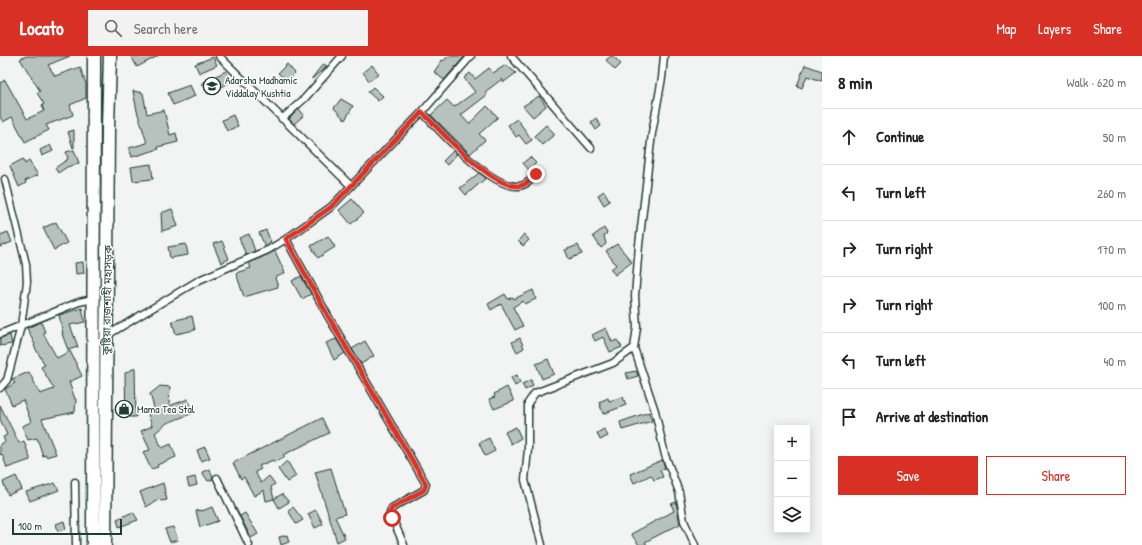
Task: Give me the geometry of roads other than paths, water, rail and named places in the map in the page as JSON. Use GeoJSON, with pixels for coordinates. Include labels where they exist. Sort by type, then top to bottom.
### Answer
{"type":"FeatureCollection","features":[{"type":"Feature","properties":{"kind":"highway","name":"কুষ্টিয়া রাজশাহী মহাসড়ক"},"geometry":{"type":"LineString","coordinates":[[93,545],[94,56]]}},
{"type":"Feature","properties":{"kind":"highway","name":"কুষ্টিয়া রাজশাহী মহাসড়ক"},"geometry":{"type":"LineString","coordinates":[[105,545],[108,128],[110,56]]}},
{"type":"Feature","properties":{"kind":"highway"},"geometry":{"type":"LineString","coordinates":[[94,252],[107,254]]}},
{"type":"Feature","properties":{"kind":"highway"},"geometry":{"type":"LineString","coordinates":[[94,422],[106,423]]}},
{"type":"Feature","properties":{"kind":"street"},"geometry":{"type":"LineString","coordinates":[[219,56],[282,120],[351,186]]}},
{"type":"Feature","properties":{"kind":"street"},"geometry":{"type":"LineString","coordinates":[[282,120],[306,98],[342,56]]}},
{"type":"Feature","properties":{"kind":"street"},"geometry":{"type":"LineString","coordinates":[[106,336],[199,280],[268,250],[331,207],[422,112],[471,56]]}},
{"type":"Feature","properties":{"kind":"street"},"geometry":{"type":"LineString","coordinates":[[511,56],[591,148]]}},
{"type":"Feature","properties":{"kind":"street"},"geometry":{"type":"LineString","coordinates":[[664,56],[662,78],[652,133],[639,245],[635,296],[637,327],[634,348],[655,411],[665,455],[678,492],[684,521],[695,545]]}},
{"type":"Feature","properties":{"kind":"street"},"geometry":{"type":"LineString","coordinates":[[422,112],[472,162],[501,181],[517,186],[523,185],[529,182],[536,174]]}},
{"type":"Feature","properties":{"kind":"street"},"geometry":{"type":"LineString","coordinates":[[0,388],[7,380],[21,326],[27,282],[26,264],[5,179]]}},
{"type":"Feature","properties":{"kind":"street"},"geometry":{"type":"LineString","coordinates":[[286,239],[328,316],[426,484],[424,490],[392,508],[390,512],[404,545]]}},
{"type":"Feature","properties":{"kind":"street"},"geometry":{"type":"LineString","coordinates":[[0,334],[79,302],[93,299]]}},
{"type":"Feature","properties":{"kind":"street"},"geometry":{"type":"LineString","coordinates":[[542,545],[525,480],[528,449],[528,403],[530,398],[535,394],[612,363],[634,348]]}},
{"type":"Feature","properties":{"kind":"street"},"geometry":{"type":"LineString","coordinates":[[217,478],[249,545]]}},
{"type":"Feature","properties":{"kind":"street"},"geometry":{"type":"LineString","coordinates":[[74,482],[76,545]]}},
{"type":"Feature","properties":{"kind":"place","name":"Adarsha Madhamic Viddalay Kushtia"},"geometry":{"type":"Point","coordinates":[212,86]}},
{"type":"Feature","properties":{"kind":"place","name":"Mama Tea Stal"},"geometry":{"type":"Point","coordinates":[124,409]}}]}
